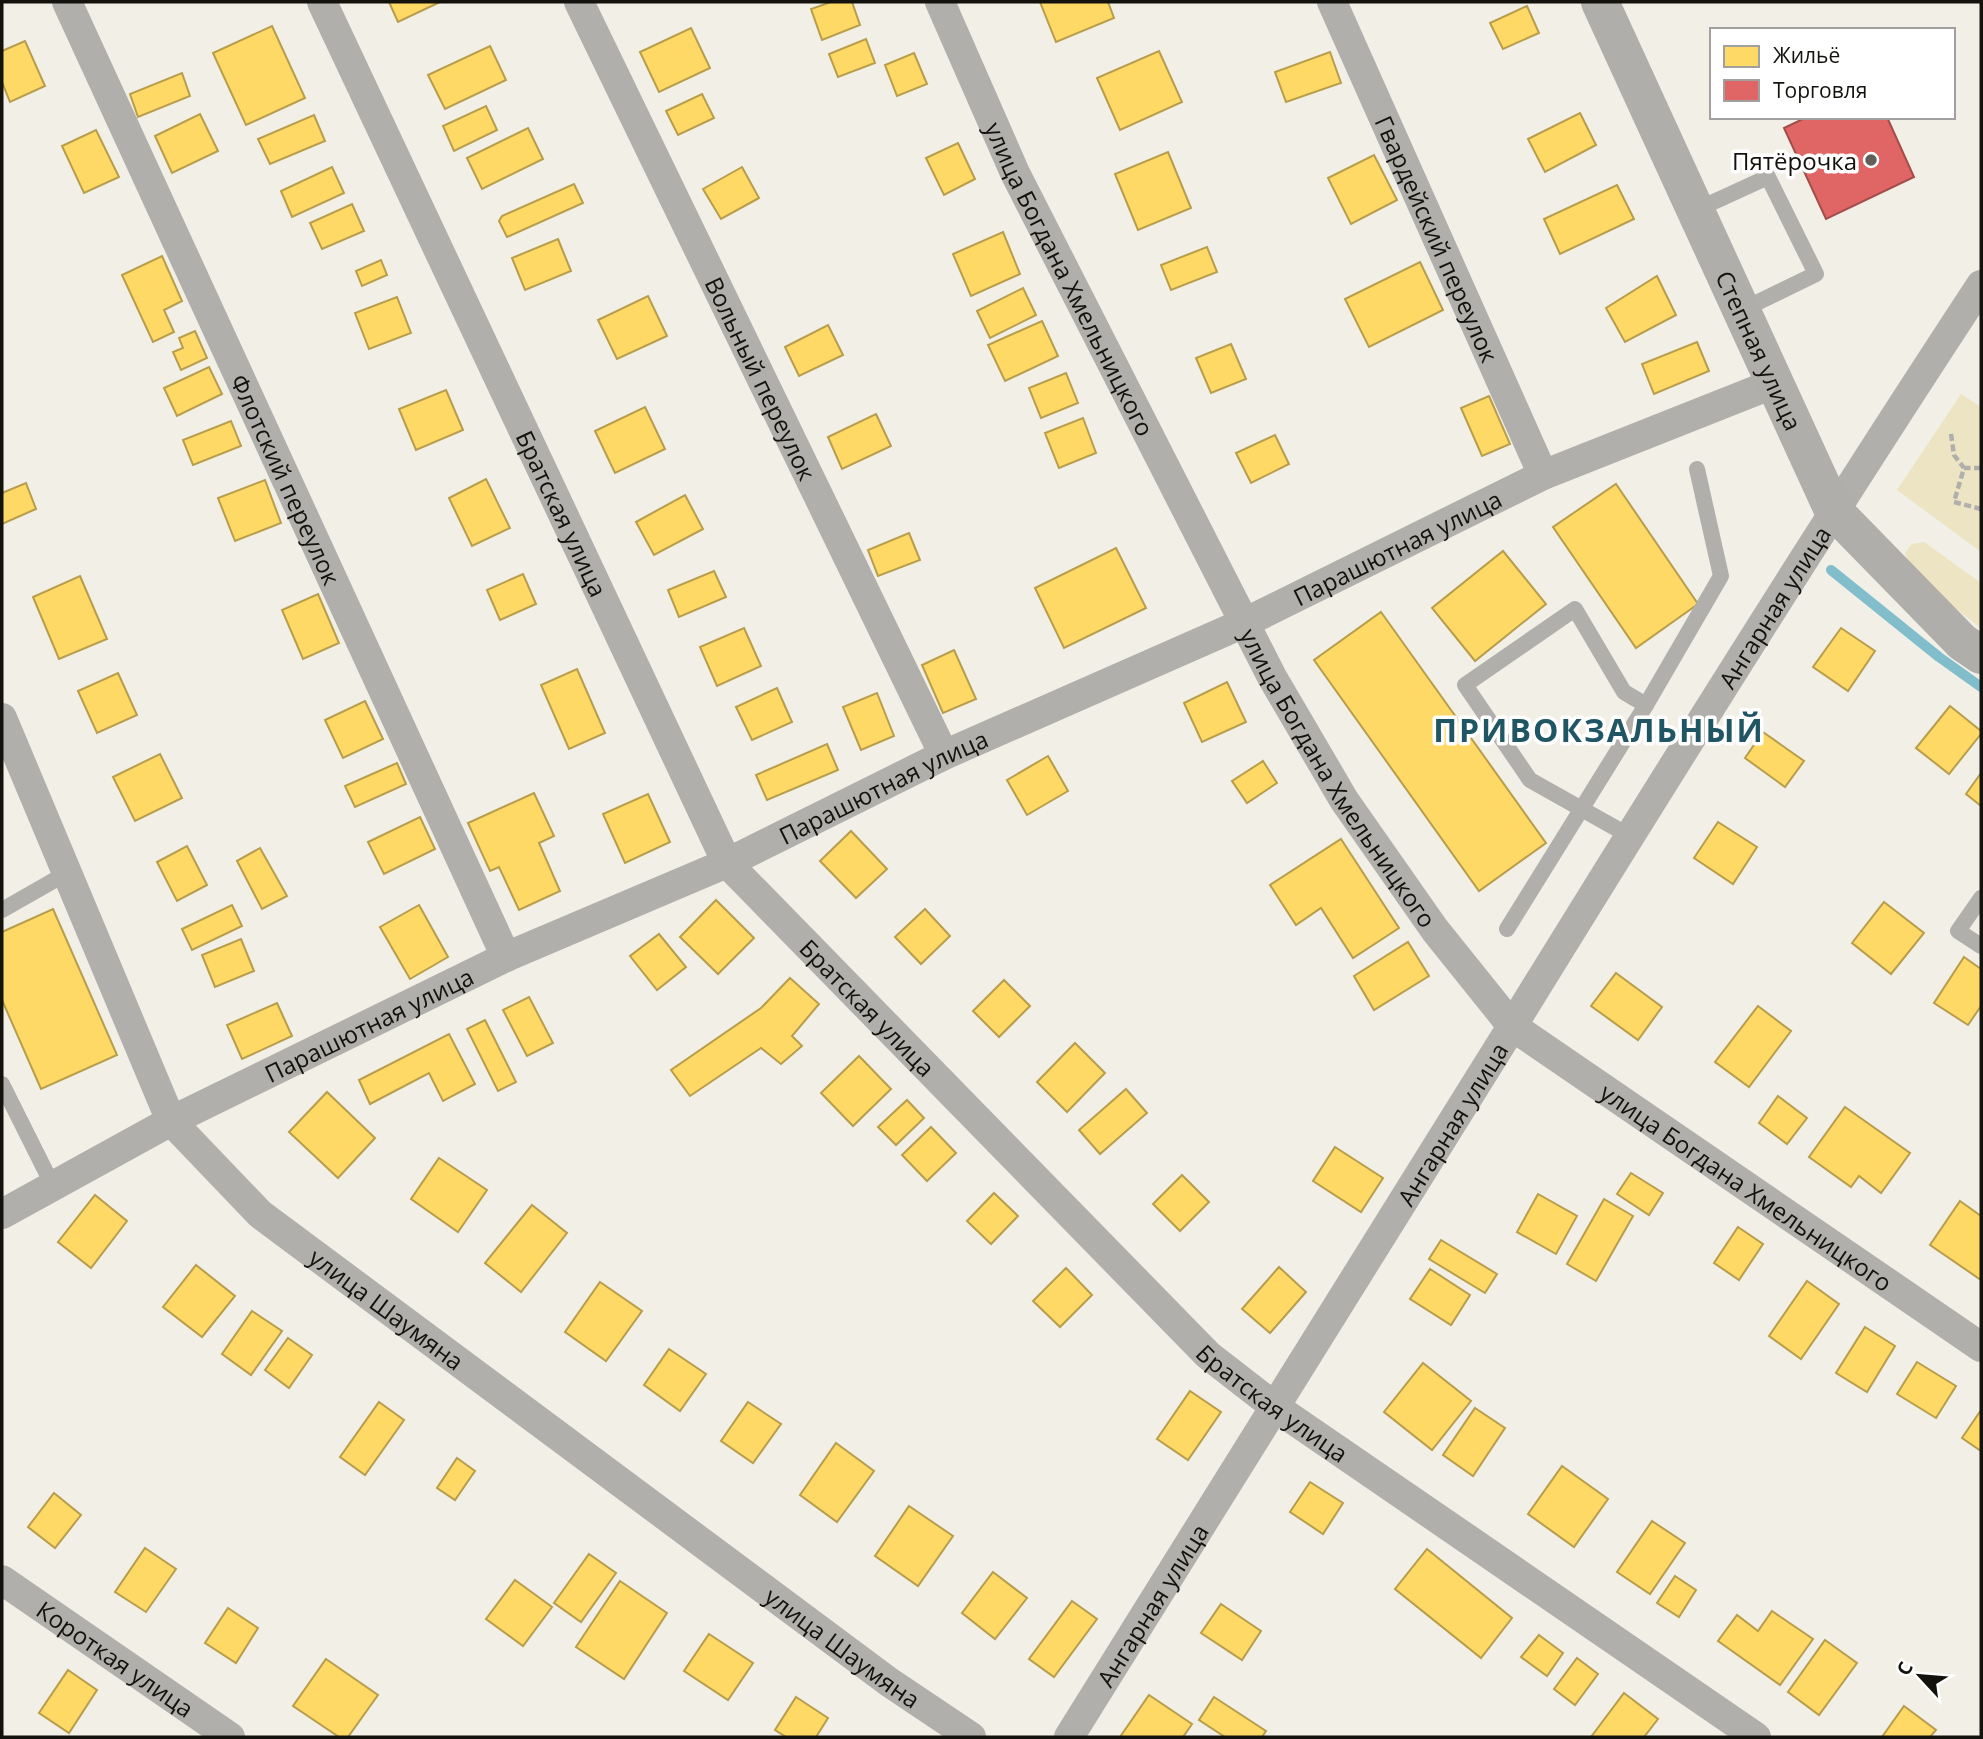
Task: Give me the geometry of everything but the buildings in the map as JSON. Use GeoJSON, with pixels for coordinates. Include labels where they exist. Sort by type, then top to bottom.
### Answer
{"type":"FeatureCollection","features":[{"type":"Feature","properties":{"kind":"street","name":"Флотский переулок"},"geometry":{"type":"LineString","coordinates":[[67,2],[506,957]]}},
{"type":"Feature","properties":{"kind":"street","name":"Братская улица"},"geometry":{"type":"LineString","coordinates":[[322,2],[727,863],[1208,1355],[1275,1407],[1756,1737]]}},
{"type":"Feature","properties":{"kind":"street","name":"Вольный переулок"},"geometry":{"type":"LineString","coordinates":[[579,2],[944,755]]}},
{"type":"Feature","properties":{"kind":"street","name":"улица Богдана Хмельницкого"},"geometry":{"type":"LineString","coordinates":[[940,2],[1015,173],[1272,677],[1344,800],[1435,930],[1512,1026],[1981,1347]]}},
{"type":"Feature","properties":{"kind":"street","name":"Гвардейский переулок"},"geometry":{"type":"LineString","coordinates":[[1332,2],[1543,475]]}},
{"type":"Feature","properties":{"kind":"street","name":"Степная улица"},"geometry":{"type":"LineString","coordinates":[[1600,2],[1833,510],[1962,642],[1981,655]]}},
{"type":"Feature","properties":{"kind":"street"},"geometry":{"type":"LineString","coordinates":[[1833,510],[1981,285]]}},
{"type":"Feature","properties":{"kind":"street","name":"Парашютная улица"},"geometry":{"type":"LineString","coordinates":[[2,1214],[171,1121],[506,957],[727,863],[944,755],[1244,623],[1543,475],[1775,383]]}},
{"type":"Feature","properties":{"kind":"street","name":"Ангарная улица"},"geometry":{"type":"LineString","coordinates":[[1069,1737],[1628,835],[1833,510]]}},
{"type":"Feature","properties":{"kind":"street","name":"улица Шаумяна"},"geometry":{"type":"LineString","coordinates":[[2,718],[171,1121],[260,1214],[889,1682],[971,1737]]}},
{"type":"Feature","properties":{"kind":"street","name":"Короткая улица"},"geometry":{"type":"LineString","coordinates":[[2,1580],[230,1737]]}},
{"type":"Feature","properties":{"kind":"lane"},"geometry":{"type":"LineString","coordinates":[[1696,210],[1768,177],[1816,274],[1742,310]]}},
{"type":"Feature","properties":{"kind":"lane"},"geometry":{"type":"LineString","coordinates":[[1507,929],[1646,705],[1721,576],[1696,469]]}},
{"type":"Feature","properties":{"kind":"lane"},"geometry":{"type":"LineString","coordinates":[[1628,835],[1530,780],[1465,685],[1575,609],[1624,692],[1646,705]]}},
{"type":"Feature","properties":{"kind":"lane"},"geometry":{"type":"LineString","coordinates":[[2,910],[67,873]]}},
{"type":"Feature","properties":{"kind":"lane"},"geometry":{"type":"LineString","coordinates":[[1981,898],[1958,931],[1981,946]]}},
{"type":"Feature","properties":{"kind":"lane"},"geometry":{"type":"LineString","coordinates":[[2,1084],[53,1186]]}},
{"type":"Feature","properties":{"kind":"path"},"geometry":{"type":"LineString","coordinates":[[1951,433],[1954,455],[1964,468]]}},
{"type":"Feature","properties":{"kind":"path"},"geometry":{"type":"LineString","coordinates":[[1964,468],[1981,468]]}},
{"type":"Feature","properties":{"kind":"path"},"geometry":{"type":"LineString","coordinates":[[1964,468],[1954,502],[1981,509]]}},
{"type":"Feature","properties":{"kind":"shaded area"},"geometry":{"type":"Polygon","coordinates":[[[1961,394],[1981,407],[1981,552],[1897,490],[1961,394]]]}},
{"type":"Feature","properties":{"kind":"shaded area"},"geometry":{"type":"Polygon","coordinates":[[[1924,542],[1981,583],[1981,628],[1915,577],[1905,553],[1912,544],[1924,542]]]}},
{"type":"Feature","properties":{"kind":"waterway"},"geometry":{"type":"LineString","coordinates":[[1831,570],[1939,657],[1981,687]]}},
{"type":"Feature","properties":{"kind":"place","name":"Пятёрочка"},"geometry":{"type":"Point","coordinates":[1871,160]}},
{"type":"Feature","properties":{"kind":"district","name":"ПРИВОКЗАЛЬНЫЙ"},"geometry":{"type":"Point","coordinates":[1599,729]}}]}
